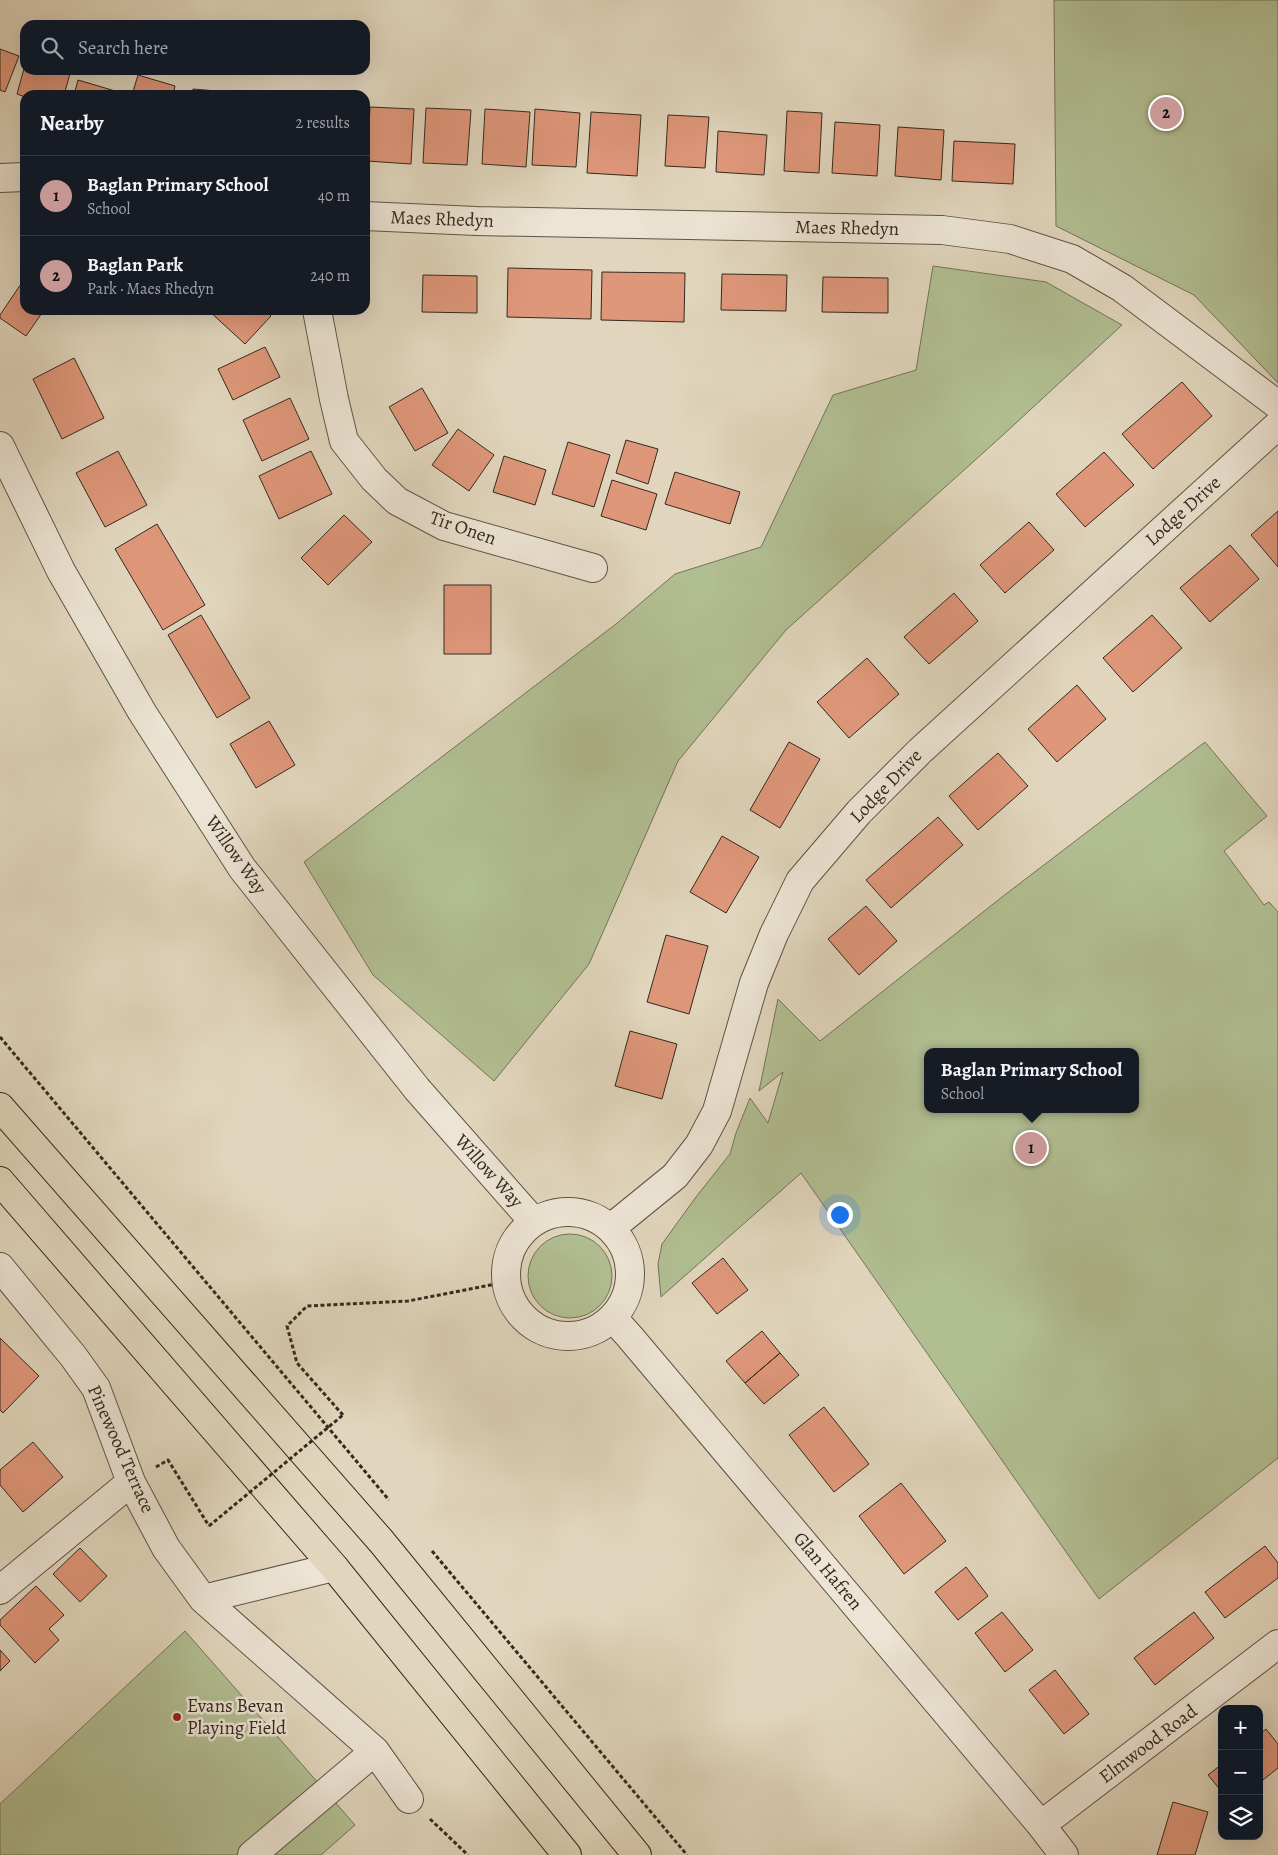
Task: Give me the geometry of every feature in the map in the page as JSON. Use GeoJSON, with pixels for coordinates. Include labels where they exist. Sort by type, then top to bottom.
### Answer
{"type":"FeatureCollection","features":[{"type":"Feature","properties":{"kind":"main road"},"geometry":{"type":"LineString","coordinates":[[0,1107],[381,1541],[637,1855]]}},
{"type":"Feature","properties":{"kind":"main road"},"geometry":{"type":"LineString","coordinates":[[0,1181],[334,1568],[567,1855]]}},
{"type":"Feature","properties":{"kind":"street"},"geometry":{"type":"LineString","coordinates":[[0,178],[20,177]]}},
{"type":"Feature","properties":{"kind":"street","name":"Maes Rhedyn"},"geometry":{"type":"LineString","coordinates":[[370,216],[486,221],[942,230],[1010,239],[1072,259],[1122,288],[1278,405]]}},
{"type":"Feature","properties":{"kind":"street","name":"Tir Onen"},"geometry":{"type":"LineString","coordinates":[[318,315],[344,441],[374,479],[397,501],[444,526],[593,568]]}},
{"type":"Feature","properties":{"kind":"street","name":"Lodge Drive"},"geometry":{"type":"LineString","coordinates":[[611,1228],[675,1176],[699,1145],[717,1112],[754,983],[774,934],[800,881],[859,812],[920,751],[1278,425]]}},
{"type":"Feature","properties":{"kind":"street","name":"Willow Way"},"geometry":{"type":"LineString","coordinates":[[0,446],[61,571],[137,704],[242,868],[417,1090],[534,1222]]}},
{"type":"Feature","properties":{"kind":"street"},"geometry":{"type":"LineString","coordinates":[[574,1212],[594,1217],[611,1228],[623,1244],[630,1263],[631,1283],[625,1302],[613,1318],[597,1330],[578,1336],[558,1336],[539,1330],[523,1318],[512,1301],[506,1282],[506,1266],[510,1250],[518,1236],[534,1222],[553,1214],[574,1212]]}},
{"type":"Feature","properties":{"kind":"street","name":"Pinewood Terrace"},"geometry":{"type":"LineString","coordinates":[[0,1267],[73,1356],[96,1388],[131,1482],[166,1548],[203,1599],[375,1751],[409,1800]]}},
{"type":"Feature","properties":{"kind":"street","name":"Glan Hafren"},"geometry":{"type":"LineString","coordinates":[[613,1318],[1041,1825],[1064,1855]]}},
{"type":"Feature","properties":{"kind":"street"},"geometry":{"type":"LineString","coordinates":[[0,1590],[131,1482]]}},
{"type":"Feature","properties":{"kind":"street"},"geometry":{"type":"LineString","coordinates":[[203,1599],[334,1568]]}},
{"type":"Feature","properties":{"kind":"street","name":"Elmwood Road"},"geometry":{"type":"LineString","coordinates":[[1041,1825],[1278,1644]]}},
{"type":"Feature","properties":{"kind":"street"},"geometry":{"type":"LineString","coordinates":[[252,1855],[375,1751]]}},
{"type":"Feature","properties":{"kind":"path"},"geometry":{"type":"LineString","coordinates":[[0,1037],[392,1503]]}},
{"type":"Feature","properties":{"kind":"path"},"geometry":{"type":"LineString","coordinates":[[168,1460],[210,1526],[343,1415],[297,1363],[287,1326],[307,1306],[408,1301],[506,1282]]}},
{"type":"Feature","properties":{"kind":"path"},"geometry":{"type":"LineString","coordinates":[[430,1549],[687,1855]]}},
{"type":"Feature","properties":{"kind":"path"},"geometry":{"type":"LineString","coordinates":[[409,1800],[468,1855]]}},
{"type":"Feature","properties":{"kind":"green space"},"geometry":{"type":"Polygon","coordinates":[[[1054,0],[1278,0],[1278,383],[1194,295],[1056,226],[1054,0]]]}},
{"type":"Feature","properties":{"kind":"green space"},"geometry":{"type":"Polygon","coordinates":[[[933,266],[1046,282],[1122,325],[786,630],[678,761],[589,964],[494,1081],[373,975],[304,862],[616,624],[675,574],[761,547],[833,395],[916,370],[933,266]]]}},
{"type":"Feature","properties":{"kind":"green space"},"geometry":{"type":"Polygon","coordinates":[[[1205,742],[1267,816],[1224,851],[1264,905],[1269,902],[1278,912],[1278,1458],[1099,1599],[801,1173],[661,1297],[658,1264],[662,1244],[730,1154],[750,1098],[768,1123],[783,1072],[759,1091],[778,999],[820,1041],[1002,897],[1205,742]]]}},
{"type":"Feature","properties":{"kind":"green space"},"geometry":{"type":"Polygon","coordinates":[[[570,1234],[586,1237],[600,1246],[609,1260],[612,1276],[609,1292],[600,1306],[586,1315],[570,1318],[554,1315],[540,1306],[531,1292],[528,1276],[531,1260],[540,1246],[554,1237],[570,1234]]]}},
{"type":"Feature","properties":{"kind":"green space","name":"Evans Bevan Playing Field"},"geometry":{"type":"Polygon","coordinates":[[[185,1631],[355,1825],[321,1855],[0,1855],[0,1804],[185,1631]]]}},
{"type":"Feature","properties":{"kind":"building"},"geometry":{"type":"Polygon","coordinates":[[[0,49],[19,56],[5,92],[0,90],[0,49]]]}},
{"type":"Feature","properties":{"kind":"building"},"geometry":{"type":"Polygon","coordinates":[[[22,75],[70,75],[65,90],[20,90],[20,95],[17,94],[22,75]]]}},
{"type":"Feature","properties":{"kind":"building"},"geometry":{"type":"Polygon","coordinates":[[[138,75],[175,86],[174,90],[134,90],[138,75]]]}},
{"type":"Feature","properties":{"kind":"building"},"geometry":{"type":"Polygon","coordinates":[[[78,80],[112,90],[75,90],[78,80]]]}},
{"type":"Feature","properties":{"kind":"building"},"geometry":{"type":"Polygon","coordinates":[[[370,107],[414,109],[411,164],[370,161],[370,107]]]}},
{"type":"Feature","properties":{"kind":"building"},"geometry":{"type":"Polygon","coordinates":[[[426,108],[471,110],[467,165],[423,163],[426,108]]]}},
{"type":"Feature","properties":{"kind":"building"},"geometry":{"type":"Polygon","coordinates":[[[485,109],[530,112],[526,167],[482,164],[485,109]]]}},
{"type":"Feature","properties":{"kind":"building"},"geometry":{"type":"Polygon","coordinates":[[[535,109],[580,113],[576,167],[532,165],[535,109]]]}},
{"type":"Feature","properties":{"kind":"building"},"geometry":{"type":"Polygon","coordinates":[[[787,111],[822,113],[819,173],[784,171],[787,111]]]}},
{"type":"Feature","properties":{"kind":"building"},"geometry":{"type":"Polygon","coordinates":[[[591,112],[641,115],[637,176],[587,173],[591,112]]]}},
{"type":"Feature","properties":{"kind":"building"},"geometry":{"type":"Polygon","coordinates":[[[668,115],[709,117],[705,168],[665,166],[668,115]]]}},
{"type":"Feature","properties":{"kind":"building"},"geometry":{"type":"Polygon","coordinates":[[[835,122],[880,125],[877,176],[832,173],[835,122]]]}},
{"type":"Feature","properties":{"kind":"building"},"geometry":{"type":"Polygon","coordinates":[[[898,127],[944,130],[941,180],[895,176],[898,127]]]}},
{"type":"Feature","properties":{"kind":"building"},"geometry":{"type":"Polygon","coordinates":[[[718,131],[767,135],[764,175],[716,172],[718,131]]]}},
{"type":"Feature","properties":{"kind":"building"},"geometry":{"type":"Polygon","coordinates":[[[954,141],[1015,144],[1013,184],[952,181],[954,141]]]}},
{"type":"Feature","properties":{"kind":"building"},"geometry":{"type":"Polygon","coordinates":[[[508,268],[592,270],[591,319],[507,317],[508,268]]]}},
{"type":"Feature","properties":{"kind":"building"},"geometry":{"type":"Polygon","coordinates":[[[602,272],[685,273],[684,322],[601,320],[602,272]]]}},
{"type":"Feature","properties":{"kind":"building"},"geometry":{"type":"Polygon","coordinates":[[[722,274],[787,275],[786,311],[721,310],[722,274]]]}},
{"type":"Feature","properties":{"kind":"building"},"geometry":{"type":"Polygon","coordinates":[[[423,275],[477,276],[477,313],[422,312],[423,275]]]}},
{"type":"Feature","properties":{"kind":"building"},"geometry":{"type":"Polygon","coordinates":[[[823,277],[888,278],[888,313],[822,312],[823,277]]]}},
{"type":"Feature","properties":{"kind":"building"},"geometry":{"type":"Polygon","coordinates":[[[20,285],[20,315],[41,315],[26,336],[0,318],[0,315],[20,285]]]}},
{"type":"Feature","properties":{"kind":"building"},"geometry":{"type":"Polygon","coordinates":[[[213,315],[270,315],[245,344],[213,315]]]}},
{"type":"Feature","properties":{"kind":"building"},"geometry":{"type":"Polygon","coordinates":[[[265,347],[280,377],[233,400],[218,369],[265,347]]]}},
{"type":"Feature","properties":{"kind":"building"},"geometry":{"type":"Polygon","coordinates":[[[74,358],[104,418],[62,439],[33,379],[74,358]]]}},
{"type":"Feature","properties":{"kind":"building"},"geometry":{"type":"Polygon","coordinates":[[[1182,382],[1212,416],[1153,469],[1122,434],[1182,382]]]}},
{"type":"Feature","properties":{"kind":"building"},"geometry":{"type":"Polygon","coordinates":[[[422,388],[448,433],[415,451],[389,407],[422,388]]]}},
{"type":"Feature","properties":{"kind":"building"},"geometry":{"type":"Polygon","coordinates":[[[290,398],[309,439],[262,461],[243,420],[290,398]]]}},
{"type":"Feature","properties":{"kind":"building"},"geometry":{"type":"Polygon","coordinates":[[[458,429],[494,455],[469,491],[432,465],[458,429]]]}},
{"type":"Feature","properties":{"kind":"building"},"geometry":{"type":"Polygon","coordinates":[[[626,440],[658,449],[648,484],[616,473],[626,440]]]}},
{"type":"Feature","properties":{"kind":"building"},"geometry":{"type":"Polygon","coordinates":[[[568,442],[610,455],[594,507],[552,494],[568,442]]]}},
{"type":"Feature","properties":{"kind":"building"},"geometry":{"type":"Polygon","coordinates":[[[118,451],[147,505],[105,527],[76,473],[118,451]]]}},
{"type":"Feature","properties":{"kind":"building"},"geometry":{"type":"Polygon","coordinates":[[[311,451],[332,494],[279,519],[259,476],[311,451]]]}},
{"type":"Feature","properties":{"kind":"building"},"geometry":{"type":"Polygon","coordinates":[[[1104,452],[1134,485],[1085,527],[1056,494],[1104,452]]]}},
{"type":"Feature","properties":{"kind":"building"},"geometry":{"type":"Polygon","coordinates":[[[504,456],[546,470],[535,505],[493,492],[504,456]]]}},
{"type":"Feature","properties":{"kind":"building"},"geometry":{"type":"Polygon","coordinates":[[[675,472],[740,492],[730,524],[665,504],[675,472]]]}},
{"type":"Feature","properties":{"kind":"building"},"geometry":{"type":"Polygon","coordinates":[[[612,480],[657,494],[646,530],[601,516],[612,480]]]}},
{"type":"Feature","properties":{"kind":"building"},"geometry":{"type":"Polygon","coordinates":[[[1278,511],[1278,567],[1251,535],[1278,511]]]}},
{"type":"Feature","properties":{"kind":"building"},"geometry":{"type":"Polygon","coordinates":[[[344,515],[372,542],[328,585],[301,558],[344,515]]]}},
{"type":"Feature","properties":{"kind":"building"},"geometry":{"type":"Polygon","coordinates":[[[1029,522],[1054,550],[1005,593],[980,565],[1029,522]]]}},
{"type":"Feature","properties":{"kind":"building"},"geometry":{"type":"Polygon","coordinates":[[[157,524],[205,605],[163,630],[115,549],[157,524]]]}},
{"type":"Feature","properties":{"kind":"building"},"geometry":{"type":"Polygon","coordinates":[[[1230,545],[1259,579],[1210,622],[1180,588],[1230,545]]]}},
{"type":"Feature","properties":{"kind":"building"},"geometry":{"type":"Polygon","coordinates":[[[444,585],[491,585],[491,654],[444,654],[444,585]]]}},
{"type":"Feature","properties":{"kind":"building"},"geometry":{"type":"Polygon","coordinates":[[[954,593],[978,621],[929,664],[904,637],[954,593]]]}},
{"type":"Feature","properties":{"kind":"building"},"geometry":{"type":"Polygon","coordinates":[[[201,615],[250,698],[217,718],[168,635],[201,615]]]}},
{"type":"Feature","properties":{"kind":"building"},"geometry":{"type":"Polygon","coordinates":[[[1152,615],[1182,648],[1133,692],[1103,658],[1152,615]]]}},
{"type":"Feature","properties":{"kind":"building"},"geometry":{"type":"Polygon","coordinates":[[[867,658],[899,694],[849,738],[817,702],[867,658]]]}},
{"type":"Feature","properties":{"kind":"building"},"geometry":{"type":"Polygon","coordinates":[[[1077,685],[1106,719],[1057,762],[1028,729],[1077,685]]]}},
{"type":"Feature","properties":{"kind":"building"},"geometry":{"type":"Polygon","coordinates":[[[269,721],[295,765],[256,788],[230,744],[269,721]]]}},
{"type":"Feature","properties":{"kind":"building"},"geometry":{"type":"Polygon","coordinates":[[[789,742],[820,759],[780,828],[750,810],[789,742]]]}},
{"type":"Feature","properties":{"kind":"building"},"geometry":{"type":"Polygon","coordinates":[[[998,753],[1028,786],[978,830],[949,796],[998,753]]]}},
{"type":"Feature","properties":{"kind":"building"},"geometry":{"type":"Polygon","coordinates":[[[938,817],[963,845],[891,908],[866,880],[938,817]]]}},
{"type":"Feature","properties":{"kind":"building"},"geometry":{"type":"Polygon","coordinates":[[[722,836],[759,857],[726,913],[690,892],[722,836]]]}},
{"type":"Feature","properties":{"kind":"building"},"geometry":{"type":"Polygon","coordinates":[[[866,906],[897,941],[859,975],[828,939],[866,906]]]}},
{"type":"Feature","properties":{"kind":"building"},"geometry":{"type":"Polygon","coordinates":[[[666,935],[708,946],[689,1014],[647,1002],[666,935]]]}},
{"type":"Feature","properties":{"kind":"building"},"geometry":{"type":"Polygon","coordinates":[[[630,1031],[677,1044],[662,1099],[615,1086],[630,1031]]]}},
{"type":"Feature","properties":{"kind":"building"},"geometry":{"type":"Polygon","coordinates":[[[723,1258],[748,1290],[717,1314],[692,1283],[723,1258]]]}},
{"type":"Feature","properties":{"kind":"building"},"geometry":{"type":"Polygon","coordinates":[[[762,1331],[780,1353],[745,1383],[726,1361],[762,1331]]]}},
{"type":"Feature","properties":{"kind":"building"},"geometry":{"type":"Polygon","coordinates":[[[0,1338],[39,1376],[3,1413],[0,1410],[0,1338]]]}},
{"type":"Feature","properties":{"kind":"building"},"geometry":{"type":"Polygon","coordinates":[[[780,1353],[799,1375],[764,1404],[745,1383],[780,1353]]]}},
{"type":"Feature","properties":{"kind":"building"},"geometry":{"type":"Polygon","coordinates":[[[824,1407],[869,1464],[834,1492],[789,1435],[824,1407]]]}},
{"type":"Feature","properties":{"kind":"building"},"geometry":{"type":"Polygon","coordinates":[[[33,1442],[63,1477],[23,1512],[0,1485],[0,1470],[33,1442]]]}},
{"type":"Feature","properties":{"kind":"building"},"geometry":{"type":"Polygon","coordinates":[[[901,1483],[946,1541],[904,1574],[859,1516],[901,1483]]]}},
{"type":"Feature","properties":{"kind":"building"},"geometry":{"type":"Polygon","coordinates":[[[1265,1546],[1278,1563],[1278,1578],[1225,1618],[1205,1592],[1265,1546]]]}},
{"type":"Feature","properties":{"kind":"building"},"geometry":{"type":"Polygon","coordinates":[[[80,1548],[107,1576],[80,1602],[53,1574],[80,1548]]]}},
{"type":"Feature","properties":{"kind":"building"},"geometry":{"type":"Polygon","coordinates":[[[966,1567],[988,1596],[958,1620],[935,1592],[966,1567]]]}},
{"type":"Feature","properties":{"kind":"building"},"geometry":{"type":"Polygon","coordinates":[[[36,1586],[64,1615],[49,1629],[59,1640],[35,1663],[0,1625],[0,1620],[36,1586]]]}},
{"type":"Feature","properties":{"kind":"building"},"geometry":{"type":"Polygon","coordinates":[[[1002,1612],[1033,1650],[1005,1672],[975,1633],[1002,1612]]]}},
{"type":"Feature","properties":{"kind":"building"},"geometry":{"type":"Polygon","coordinates":[[[1194,1612],[1214,1638],[1155,1685],[1134,1658],[1194,1612]]]}},
{"type":"Feature","properties":{"kind":"building"},"geometry":{"type":"Polygon","coordinates":[[[0,1650],[10,1661],[0,1671],[0,1650]]]}},
{"type":"Feature","properties":{"kind":"building"},"geometry":{"type":"Polygon","coordinates":[[[1055,1670],[1089,1714],[1064,1734],[1029,1690],[1055,1670]]]}},
{"type":"Feature","properties":{"kind":"building"},"geometry":{"type":"Polygon","coordinates":[[[1266,1729],[1278,1744],[1278,1768],[1263,1780],[1263,1750],[1263,1732],[1266,1729]]]}},
{"type":"Feature","properties":{"kind":"building"},"geometry":{"type":"Polygon","coordinates":[[[1218,1767],[1218,1787],[1208,1775],[1218,1767]]]}},
{"type":"Feature","properties":{"kind":"building"},"geometry":{"type":"Polygon","coordinates":[[[1173,1802],[1208,1812],[1195,1855],[1157,1855],[1173,1802]]]}},
{"type":"Feature","properties":{"kind":"place","name":"Baglan Park"},"geometry":{"type":"Point","coordinates":[1166,113]}},
{"type":"Feature","properties":{"kind":"place","name":"Baglan Primary School"},"geometry":{"type":"Point","coordinates":[1031,1148]}},
{"type":"Feature","properties":{"kind":"place","name":"Evans Bevan Playing Field"},"geometry":{"type":"Point","coordinates":[177,1717]}}]}
